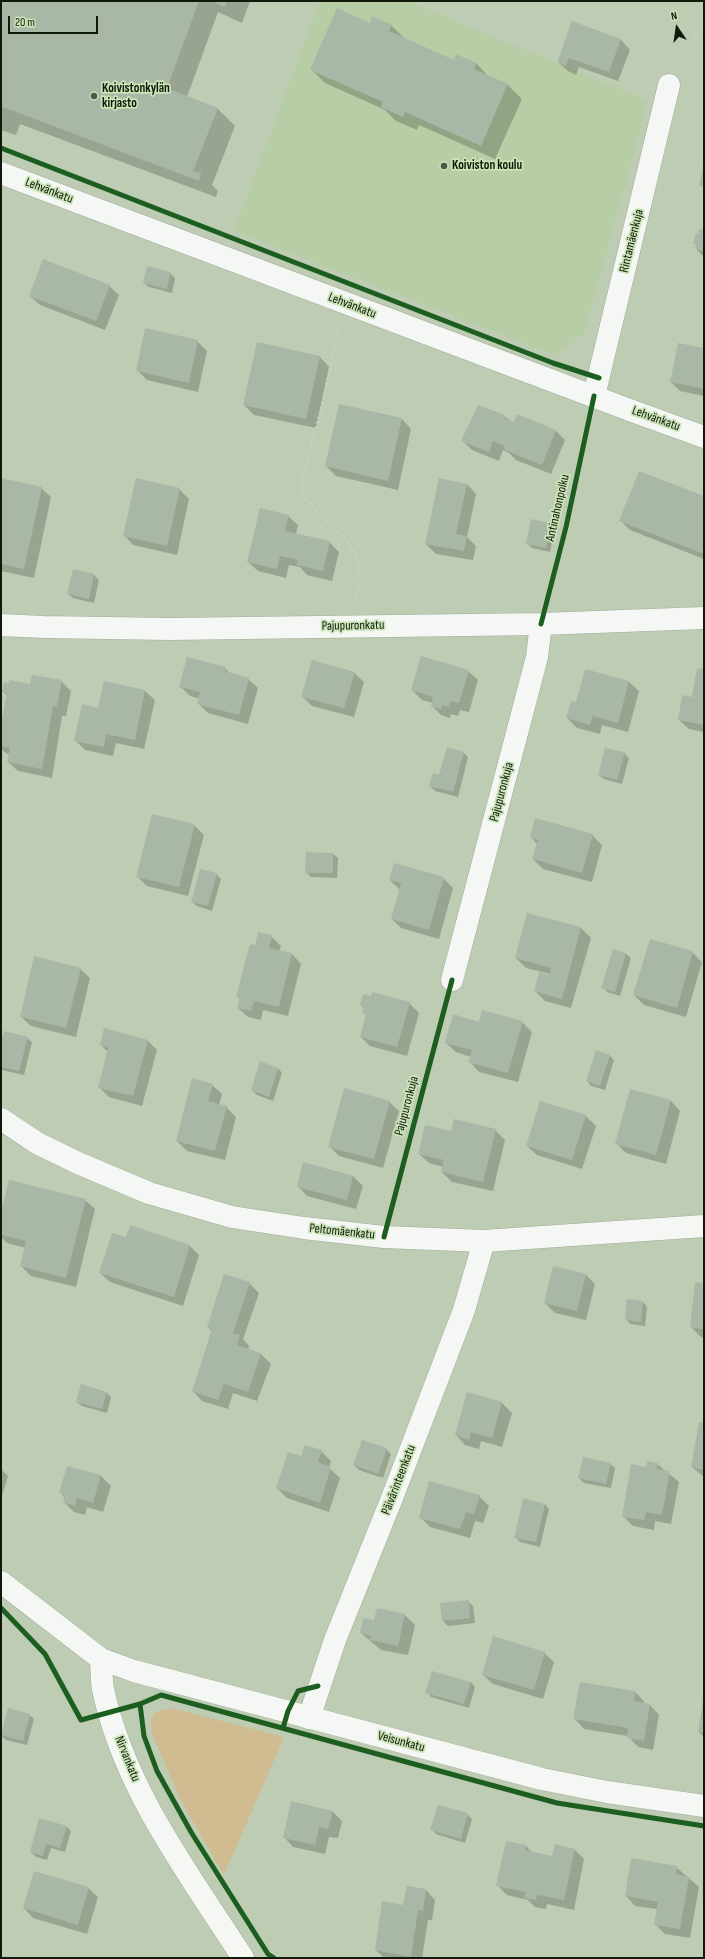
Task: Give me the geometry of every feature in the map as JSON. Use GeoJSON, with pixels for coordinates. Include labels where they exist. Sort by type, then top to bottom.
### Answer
{"type":"FeatureCollection","features":[{"type":"Feature","properties":{"kind":"street","name":"Rintamäenkuja"},"geometry":{"type":"LineString","coordinates":[[594,396],[669,85]]}},
{"type":"Feature","properties":{"kind":"street","name":"Lehvänkatu"},"geometry":{"type":"LineString","coordinates":[[1,173],[345,303],[704,436]]}},
{"type":"Feature","properties":{"kind":"street","name":"Pajupuronkatu"},"geometry":{"type":"LineString","coordinates":[[1,625],[170,629],[540,624],[704,618]]}},
{"type":"Feature","properties":{"kind":"street","name":"Pajupuronkuja"},"geometry":{"type":"LineString","coordinates":[[452,980],[537,657],[540,624]]}},
{"type":"Feature","properties":{"kind":"street","name":"Peltomäenkatu"},"geometry":{"type":"LineString","coordinates":[[1,1119],[37,1143],[107,1176],[149,1193],[232,1217],[384,1238],[484,1241],[704,1226]]}},
{"type":"Feature","properties":{"kind":"street","name":"Päivärinteenkatu"},"geometry":{"type":"LineString","coordinates":[[309,1718],[335,1640],[392,1498],[464,1310],[484,1241]]}},
{"type":"Feature","properties":{"kind":"street"},"geometry":{"type":"LineString","coordinates":[[1,1582],[101,1659]]}},
{"type":"Feature","properties":{"kind":"street","name":"Veisunkatu"},"geometry":{"type":"LineString","coordinates":[[101,1659],[134,1671],[542,1779],[607,1792],[704,1806]]}},
{"type":"Feature","properties":{"kind":"street","name":"Nirvankatu"},"geometry":{"type":"LineString","coordinates":[[101,1659],[103,1688],[110,1713],[138,1787],[162,1832],[243,1958]]}},
{"type":"Feature","properties":{"kind":"path"},"geometry":{"type":"LineString","coordinates":[[684,55],[704,22]]}},
{"type":"Feature","properties":{"kind":"path"},"geometry":{"type":"LineString","coordinates":[[345,303],[322,405],[301,484],[304,497],[350,545],[358,561],[358,582],[351,626]]}},
{"type":"Feature","properties":{"kind":"shaded area","name":"Koiviston koulu"},"geometry":{"type":"Polygon","coordinates":[[[320,1],[407,1],[648,101],[584,334],[554,355],[234,231],[320,1]]]}},
{"type":"Feature","properties":{"kind":"shaded area"},"geometry":{"type":"Polygon","coordinates":[[[171,1708],[284,1737],[224,1875],[180,1799],[152,1733],[151,1720],[155,1712],[171,1708]]]}},
{"type":"Feature","properties":{"kind":"building","name":"Koivistonkylän kirjasto"},"geometry":{"type":"Polygon","coordinates":[[[1,1],[199,1],[167,88],[218,108],[193,171],[201,173],[199,181],[3,107],[1,111],[1,1]]]}},
{"type":"Feature","properties":{"kind":"building"},"geometry":{"type":"Polygon","coordinates":[[[212,1],[227,1],[225,7],[212,1]]]}},
{"type":"Feature","properties":{"kind":"building"},"geometry":{"type":"Polygon","coordinates":[[[337,8],[370,23],[372,16],[392,25],[389,31],[454,60],[456,54],[476,63],[474,69],[508,84],[481,146],[405,112],[403,117],[381,107],[383,102],[310,70],[337,8]]]}},
{"type":"Feature","properties":{"kind":"building"},"geometry":{"type":"Polygon","coordinates":[[[572,21],[621,39],[609,72],[569,58],[566,66],[557,62],[572,21]]]}},
{"type":"Feature","properties":{"kind":"building"},"geometry":{"type":"Polygon","coordinates":[[[704,166],[704,187],[699,186],[704,166]]]}},
{"type":"Feature","properties":{"kind":"building"},"geometry":{"type":"Polygon","coordinates":[[[699,229],[704,230],[704,251],[695,249],[696,245],[693,244],[696,233],[698,234],[699,229]]]}},
{"type":"Feature","properties":{"kind":"building"},"geometry":{"type":"Polygon","coordinates":[[[43,259],[110,285],[96,321],[29,296],[43,259]]]}},
{"type":"Feature","properties":{"kind":"building"},"geometry":{"type":"Polygon","coordinates":[[[147,266],[171,272],[167,289],[143,283],[147,266]]]}},
{"type":"Feature","properties":{"kind":"building"},"geometry":{"type":"Polygon","coordinates":[[[145,328],[198,340],[189,383],[136,371],[145,328]]]}},
{"type":"Feature","properties":{"kind":"building"},"geometry":{"type":"Polygon","coordinates":[[[257,342],[320,356],[306,419],[243,405],[257,342]]]}},
{"type":"Feature","properties":{"kind":"building"},"geometry":{"type":"Polygon","coordinates":[[[678,343],[704,348],[704,389],[670,382],[678,343]]]}},
{"type":"Feature","properties":{"kind":"building"},"geometry":{"type":"Polygon","coordinates":[[[339,404],[402,418],[388,481],[325,466],[339,404]]]}},
{"type":"Feature","properties":{"kind":"building"},"geometry":{"type":"Polygon","coordinates":[[[478,405],[505,415],[504,418],[514,422],[517,414],[556,430],[542,465],[505,450],[503,445],[493,441],[489,452],[461,441],[478,405]]]}},
{"type":"Feature","properties":{"kind":"building"},"geometry":{"type":"Polygon","coordinates":[[[639,471],[704,496],[704,554],[619,521],[639,471]]]}},
{"type":"Feature","properties":{"kind":"building"},"geometry":{"type":"Polygon","coordinates":[[[1,478],[42,487],[24,569],[1,564],[1,478]]]}},
{"type":"Feature","properties":{"kind":"building"},"geometry":{"type":"Polygon","coordinates":[[[136,478],[180,488],[167,546],[123,536],[136,478]]]}},
{"type":"Feature","properties":{"kind":"building"},"geometry":{"type":"Polygon","coordinates":[[[439,478],[467,484],[456,534],[467,536],[464,551],[425,544],[439,478]]]}},
{"type":"Feature","properties":{"kind":"building"},"geometry":{"type":"Polygon","coordinates":[[[260,508],[289,515],[285,531],[330,541],[323,571],[296,565],[298,560],[280,556],[277,569],[247,562],[260,508]]]}},
{"type":"Feature","properties":{"kind":"building"},"geometry":{"type":"Polygon","coordinates":[[[531,519],[551,523],[546,548],[526,544],[531,519]]]}},
{"type":"Feature","properties":{"kind":"building"},"geometry":{"type":"Polygon","coordinates":[[[73,569],[94,574],[89,599],[67,594],[73,569]]]}},
{"type":"Feature","properties":{"kind":"building"},"geometry":{"type":"Polygon","coordinates":[[[421,656],[469,670],[459,703],[450,701],[449,707],[442,705],[441,709],[431,706],[433,697],[411,690],[421,656]]]}},
{"type":"Feature","properties":{"kind":"building"},"geometry":{"type":"Polygon","coordinates":[[[187,657],[226,667],[225,671],[249,678],[239,715],[197,704],[200,692],[179,687],[187,657]]]}},
{"type":"Feature","properties":{"kind":"building"},"geometry":{"type":"Polygon","coordinates":[[[312,660],[355,672],[344,708],[301,697],[312,660]]]}},
{"type":"Feature","properties":{"kind":"building"},"geometry":{"type":"Polygon","coordinates":[[[697,668],[704,669],[704,725],[678,720],[682,695],[692,697],[697,668]]]}},
{"type":"Feature","properties":{"kind":"building"},"geometry":{"type":"Polygon","coordinates":[[[585,669],[629,681],[618,723],[593,716],[590,725],[566,718],[571,701],[576,702],[585,669]]]}},
{"type":"Feature","properties":{"kind":"building"},"geometry":{"type":"Polygon","coordinates":[[[32,675],[62,680],[57,707],[53,706],[42,769],[7,762],[10,748],[1,746],[1,723],[7,693],[2,692],[4,682],[9,683],[9,680],[30,684],[32,675]]]}},
{"type":"Feature","properties":{"kind":"building"},"geometry":{"type":"Polygon","coordinates":[[[104,681],[145,690],[135,740],[106,734],[104,747],[74,741],[82,704],[98,708],[104,681]]]}},
{"type":"Feature","properties":{"kind":"building"},"geometry":{"type":"Polygon","coordinates":[[[447,747],[464,752],[453,792],[429,786],[433,773],[439,775],[447,747]]]}},
{"type":"Feature","properties":{"kind":"building"},"geometry":{"type":"Polygon","coordinates":[[[605,748],[625,752],[617,780],[598,775],[605,748]]]}},
{"type":"Feature","properties":{"kind":"building"},"geometry":{"type":"Polygon","coordinates":[[[152,814],[195,824],[179,887],[136,877],[152,814]]]}},
{"type":"Feature","properties":{"kind":"building"},"geometry":{"type":"Polygon","coordinates":[[[535,818],[593,834],[582,873],[532,859],[538,840],[530,838],[535,818]]]}},
{"type":"Feature","properties":{"kind":"building"},"geometry":{"type":"Polygon","coordinates":[[[306,852],[333,853],[333,873],[305,873],[306,852]]]}},
{"type":"Feature","properties":{"kind":"building"},"geometry":{"type":"Polygon","coordinates":[[[394,863],[444,877],[429,930],[391,919],[401,883],[389,880],[394,863]]]}},
{"type":"Feature","properties":{"kind":"building"},"geometry":{"type":"Polygon","coordinates":[[[200,869],[217,873],[208,906],[191,902],[200,869]]]}},
{"type":"Feature","properties":{"kind":"building"},"geometry":{"type":"Polygon","coordinates":[[[527,913],[581,927],[562,999],[534,991],[539,972],[549,975],[551,968],[515,958],[527,913]]]}},
{"type":"Feature","properties":{"kind":"building"},"geometry":{"type":"Polygon","coordinates":[[[258,932],[272,935],[269,948],[292,953],[279,1007],[254,1001],[251,1011],[237,1008],[240,998],[236,997],[250,944],[255,945],[258,932]]]}},
{"type":"Feature","properties":{"kind":"building"},"geometry":{"type":"Polygon","coordinates":[[[650,939],[693,951],[677,1008],[633,995],[650,939]]]}},
{"type":"Feature","properties":{"kind":"building"},"geometry":{"type":"Polygon","coordinates":[[[613,949],[626,953],[615,992],[601,988],[613,949]]]}},
{"type":"Feature","properties":{"kind":"building"},"geometry":{"type":"Polygon","coordinates":[[[34,956],[81,968],[66,1028],[20,1017],[34,956]]]}},
{"type":"Feature","properties":{"kind":"building"},"geometry":{"type":"Polygon","coordinates":[[[372,992],[410,1002],[397,1047],[360,1037],[366,1014],[362,1013],[364,1006],[360,1005],[363,994],[371,996],[372,992]]]}},
{"type":"Feature","properties":{"kind":"building"},"geometry":{"type":"Polygon","coordinates":[[[482,1010],[523,1021],[508,1073],[468,1062],[472,1050],[445,1043],[453,1014],[479,1022],[482,1010]]]}},
{"type":"Feature","properties":{"kind":"building"},"geometry":{"type":"Polygon","coordinates":[[[104,1028],[148,1040],[133,1096],[98,1088],[108,1048],[100,1045],[104,1028]]]}},
{"type":"Feature","properties":{"kind":"building"},"geometry":{"type":"Polygon","coordinates":[[[4,1031],[28,1037],[19,1071],[1,1067],[1,1041],[4,1031]]]}},
{"type":"Feature","properties":{"kind":"building"},"geometry":{"type":"Polygon","coordinates":[[[596,1050],[610,1055],[600,1086],[586,1081],[596,1050]]]}},
{"type":"Feature","properties":{"kind":"building"},"geometry":{"type":"Polygon","coordinates":[[[260,1061],[278,1068],[269,1097],[251,1090],[260,1061]]]}},
{"type":"Feature","properties":{"kind":"building"},"geometry":{"type":"Polygon","coordinates":[[[192,1078],[213,1084],[208,1101],[227,1106],[215,1151],[176,1141],[192,1078]]]}},
{"type":"Feature","properties":{"kind":"building"},"geometry":{"type":"Polygon","coordinates":[[[344,1088],[390,1101],[374,1159],[328,1147],[344,1088]]]}},
{"type":"Feature","properties":{"kind":"building"},"geometry":{"type":"Polygon","coordinates":[[[630,1089],[671,1100],[656,1155],[615,1144],[630,1089]]]}},
{"type":"Feature","properties":{"kind":"building"},"geometry":{"type":"Polygon","coordinates":[[[540,1101],[586,1115],[572,1160],[526,1146],[540,1101]]]}},
{"type":"Feature","properties":{"kind":"building"},"geometry":{"type":"Polygon","coordinates":[[[454,1119],[496,1129],[483,1182],[441,1172],[444,1160],[418,1154],[425,1125],[451,1131],[454,1119]]]}},
{"type":"Feature","properties":{"kind":"building"},"geometry":{"type":"Polygon","coordinates":[[[303,1162],[353,1176],[347,1200],[297,1187],[303,1162]]]}},
{"type":"Feature","properties":{"kind":"building"},"geometry":{"type":"Polygon","coordinates":[[[9,1180],[86,1199],[66,1278],[20,1266],[26,1241],[1,1235],[1,1212],[9,1180]]]}},
{"type":"Feature","properties":{"kind":"building"},"geometry":{"type":"Polygon","coordinates":[[[130,1225],[190,1245],[174,1297],[99,1273],[112,1233],[126,1237],[130,1225]]]}},
{"type":"Feature","properties":{"kind":"building"},"geometry":{"type":"Polygon","coordinates":[[[553,1266],[586,1274],[577,1311],[544,1303],[553,1266]]]}},
{"type":"Feature","properties":{"kind":"building"},"geometry":{"type":"Polygon","coordinates":[[[224,1274],[250,1282],[233,1333],[240,1335],[237,1345],[261,1353],[248,1392],[224,1384],[218,1400],[192,1391],[212,1329],[207,1327],[224,1274]]]}},
{"type":"Feature","properties":{"kind":"building"},"geometry":{"type":"Polygon","coordinates":[[[695,1282],[704,1283],[704,1329],[690,1328],[695,1282]]]}},
{"type":"Feature","properties":{"kind":"building"},"geometry":{"type":"Polygon","coordinates":[[[627,1299],[643,1301],[641,1322],[625,1320],[627,1299]]]}},
{"type":"Feature","properties":{"kind":"building"},"geometry":{"type":"Polygon","coordinates":[[[81,1384],[107,1392],[102,1409],[76,1402],[81,1384]]]}},
{"type":"Feature","properties":{"kind":"building"},"geometry":{"type":"Polygon","coordinates":[[[467,1392],[502,1402],[492,1438],[471,1432],[469,1440],[455,1435],[467,1392]]]}},
{"type":"Feature","properties":{"kind":"building"},"geometry":{"type":"Polygon","coordinates":[[[699,1422],[704,1423],[704,1470],[691,1467],[699,1422]]]}},
{"type":"Feature","properties":{"kind":"building"},"geometry":{"type":"Polygon","coordinates":[[[362,1440],[387,1448],[378,1474],[353,1465],[362,1440]]]}},
{"type":"Feature","properties":{"kind":"building"},"geometry":{"type":"Polygon","coordinates":[[[305,1445],[322,1450],[318,1462],[331,1467],[320,1503],[276,1488],[288,1452],[301,1456],[305,1445]]]}},
{"type":"Feature","properties":{"kind":"building"},"geometry":{"type":"Polygon","coordinates":[[[583,1457],[611,1463],[606,1484],[578,1478],[583,1457]]]}},
{"type":"Feature","properties":{"kind":"building"},"geometry":{"type":"Polygon","coordinates":[[[647,1461],[658,1463],[657,1469],[670,1471],[662,1515],[646,1512],[644,1520],[622,1517],[631,1464],[646,1467],[647,1461]]]}},
{"type":"Feature","properties":{"kind":"building"},"geometry":{"type":"Polygon","coordinates":[[[67,1466],[101,1475],[93,1503],[77,1498],[75,1506],[63,1502],[65,1495],[59,1493],[67,1466]]]}},
{"type":"Feature","properties":{"kind":"building"},"geometry":{"type":"Polygon","coordinates":[[[429,1481],[480,1495],[474,1514],[466,1512],[460,1529],[419,1518],[429,1481]]]}},
{"type":"Feature","properties":{"kind":"building"},"geometry":{"type":"Polygon","coordinates":[[[523,1498],[545,1504],[536,1542],[514,1538],[523,1498]]]}},
{"type":"Feature","properties":{"kind":"building"},"geometry":{"type":"Polygon","coordinates":[[[469,1600],[470,1618],[442,1621],[440,1603],[469,1600]]]}},
{"type":"Feature","properties":{"kind":"building"},"geometry":{"type":"Polygon","coordinates":[[[377,1608],[405,1614],[398,1646],[370,1640],[371,1636],[360,1633],[363,1618],[374,1620],[377,1608]]]}},
{"type":"Feature","properties":{"kind":"building"},"geometry":{"type":"Polygon","coordinates":[[[493,1636],[545,1652],[534,1690],[482,1675],[493,1636]]]}},
{"type":"Feature","properties":{"kind":"building"},"geometry":{"type":"Polygon","coordinates":[[[432,1671],[471,1682],[464,1704],[425,1693],[432,1671]]]}},
{"type":"Feature","properties":{"kind":"building"},"geometry":{"type":"Polygon","coordinates":[[[580,1682],[635,1691],[634,1701],[650,1704],[644,1741],[627,1738],[628,1728],[573,1719],[580,1682]]]}},
{"type":"Feature","properties":{"kind":"building"},"geometry":{"type":"Polygon","coordinates":[[[704,1700],[704,1733],[698,1732],[704,1700]]]}},
{"type":"Feature","properties":{"kind":"building"},"geometry":{"type":"Polygon","coordinates":[[[8,1708],[30,1714],[23,1741],[1,1735],[8,1708]]]}},
{"type":"Feature","properties":{"kind":"building"},"geometry":{"type":"Polygon","coordinates":[[[291,1801],[333,1811],[328,1829],[319,1827],[315,1845],[283,1838],[291,1801]]]}},
{"type":"Feature","properties":{"kind":"building"},"geometry":{"type":"Polygon","coordinates":[[[438,1805],[468,1813],[461,1839],[430,1830],[438,1805]]]}},
{"type":"Feature","properties":{"kind":"building"},"geometry":{"type":"Polygon","coordinates":[[[39,1818],[67,1826],[60,1848],[46,1844],[43,1856],[30,1852],[39,1818]]]}},
{"type":"Feature","properties":{"kind":"building"},"geometry":{"type":"Polygon","coordinates":[[[506,1841],[526,1845],[525,1850],[552,1856],[555,1844],[575,1849],[564,1900],[537,1895],[536,1900],[524,1898],[526,1892],[496,1886],[506,1841]]]}},
{"type":"Feature","properties":{"kind":"building"},"geometry":{"type":"Polygon","coordinates":[[[631,1858],[677,1866],[676,1874],[689,1877],[680,1929],[654,1925],[658,1902],[625,1896],[631,1858]]]}},
{"type":"Feature","properties":{"kind":"building"},"geometry":{"type":"Polygon","coordinates":[[[34,1871],[89,1887],[78,1925],[23,1908],[34,1871]]]}},
{"type":"Feature","properties":{"kind":"building"},"geometry":{"type":"Polygon","coordinates":[[[407,1886],[426,1889],[423,1911],[418,1910],[411,1957],[375,1950],[382,1901],[403,1905],[407,1886]]]}},
{"type":"Feature","properties":{"kind":"cycle path"},"geometry":{"type":"LineString","coordinates":[[1,148],[553,363],[599,378]]}},
{"type":"Feature","properties":{"kind":"cycle path","name":"Antinahonpolku"},"geometry":{"type":"LineString","coordinates":[[541,624],[566,527],[594,396]]}},
{"type":"Feature","properties":{"kind":"cycle path"},"geometry":{"type":"LineString","coordinates":[[384,1237],[452,980]]}},
{"type":"Feature","properties":{"kind":"cycle path"},"geometry":{"type":"LineString","coordinates":[[1,1608],[45,1654],[81,1720],[140,1704],[161,1695],[557,1803],[704,1826]]}},
{"type":"Feature","properties":{"kind":"cycle path"},"geometry":{"type":"LineString","coordinates":[[283,1728],[288,1711],[298,1691],[318,1686]]}},
{"type":"Feature","properties":{"kind":"cycle path"},"geometry":{"type":"LineString","coordinates":[[140,1704],[144,1736],[157,1771],[191,1832],[268,1954],[274,1958]]}},
{"type":"Feature","properties":{"kind":"place","name":"Koivistonkylän kirjasto"},"geometry":{"type":"Point","coordinates":[94,96]}},
{"type":"Feature","properties":{"kind":"place","name":"Koiviston koulu"},"geometry":{"type":"Point","coordinates":[444,166]}}]}
